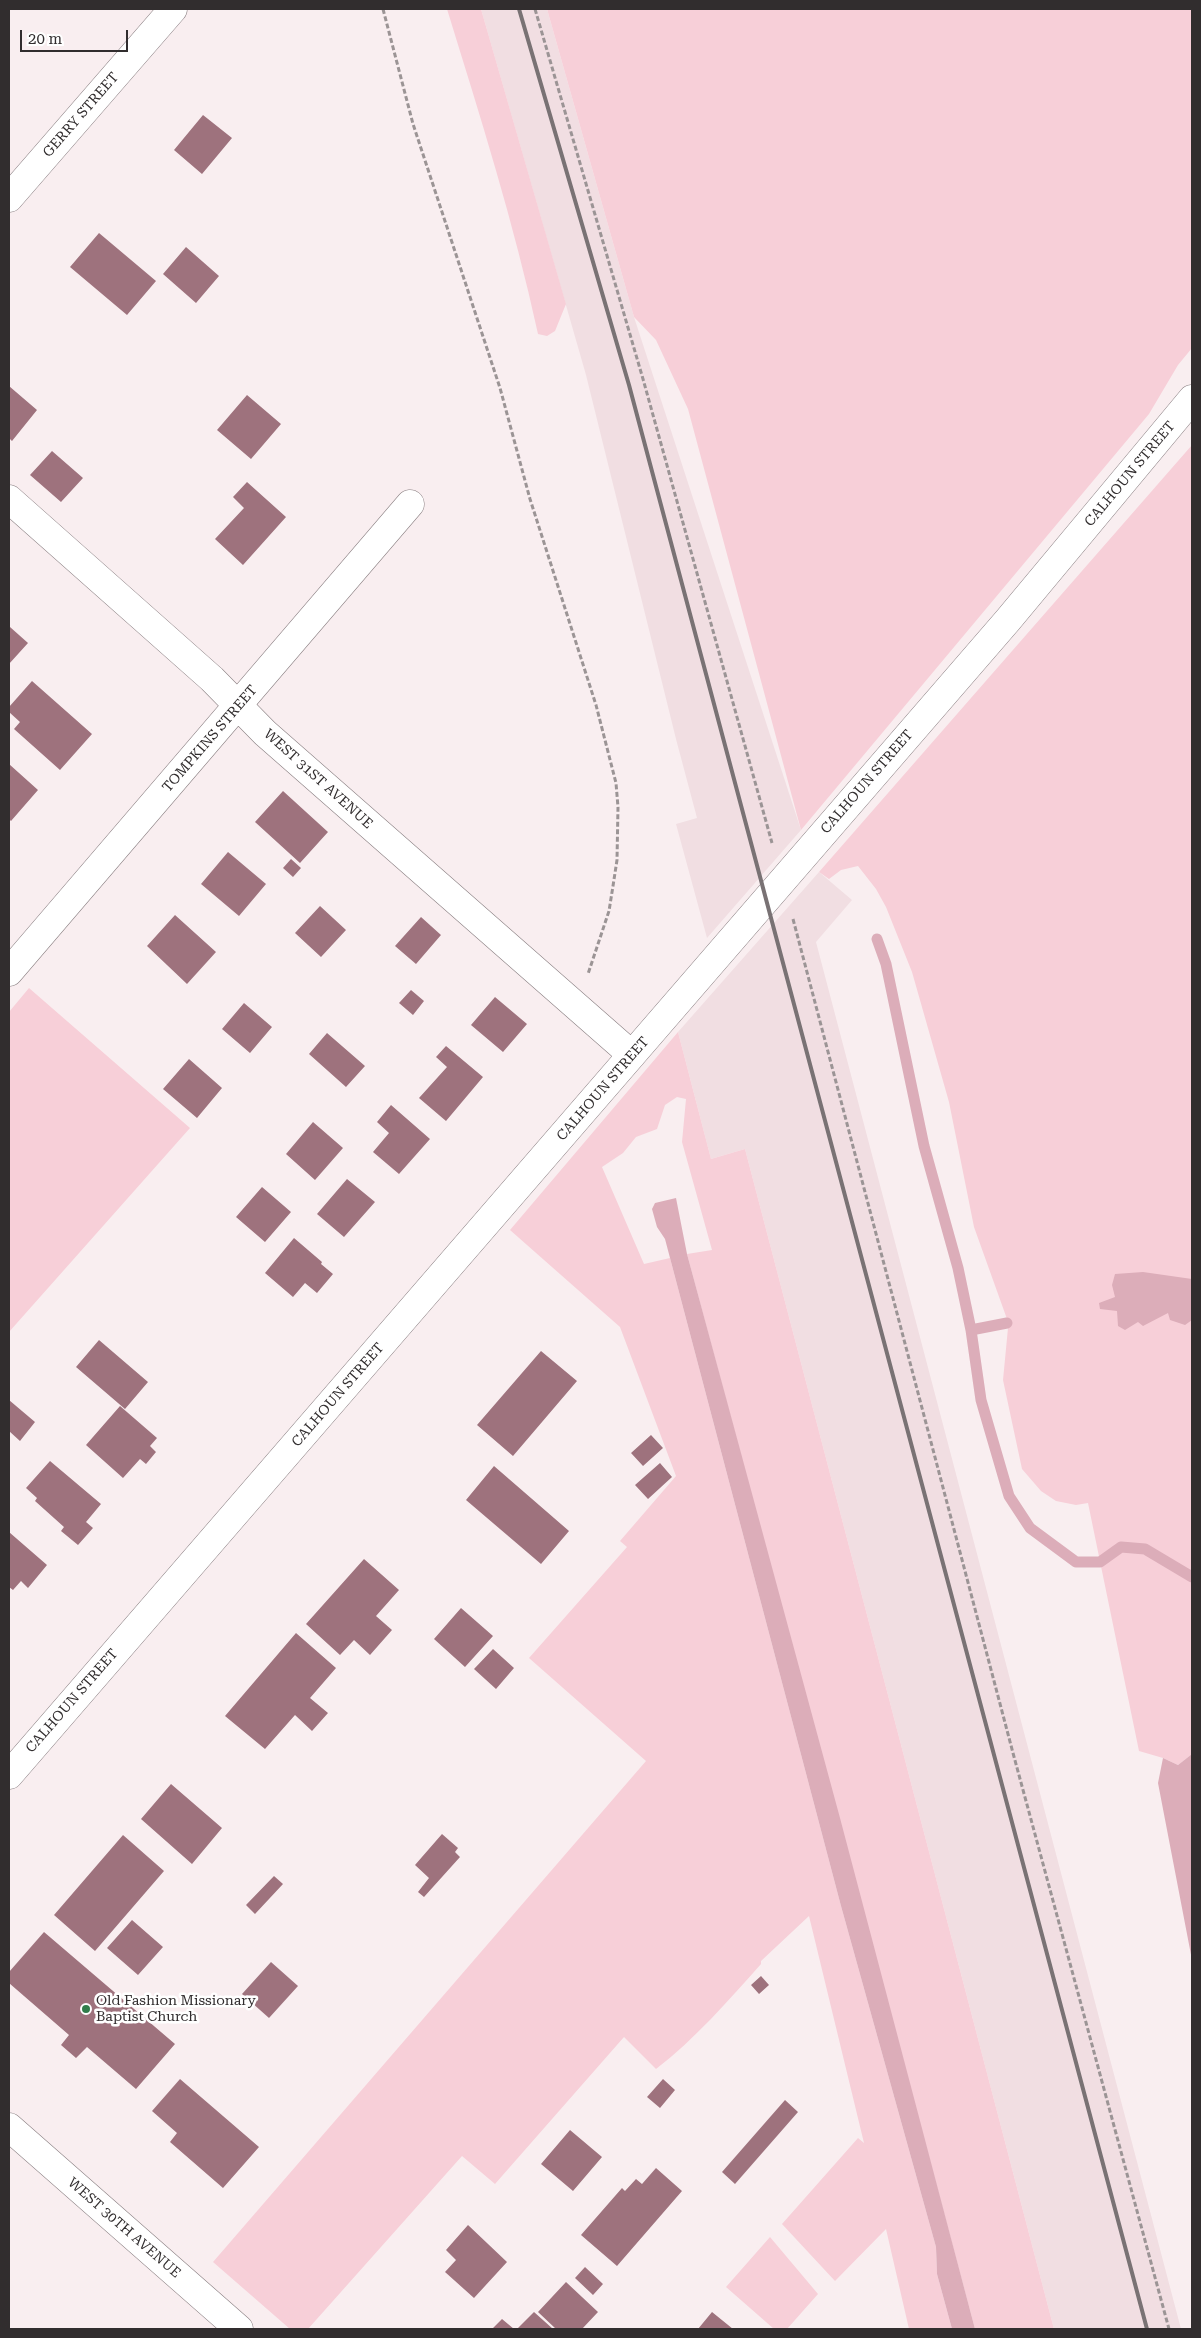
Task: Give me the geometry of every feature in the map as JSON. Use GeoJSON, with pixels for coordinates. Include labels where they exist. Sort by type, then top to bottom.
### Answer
{"type":"FeatureCollection","features":[{"type":"Feature","properties":{"kind":"street","name":"GERRY STREET"},"geometry":{"type":"LineString","coordinates":[[9,198],[173,9]]}},
{"type":"Feature","properties":{"kind":"street","name":"CALHOUN STREET"},"geometry":{"type":"LineString","coordinates":[[9,1775],[1001,627],[1192,399]]}},
{"type":"Feature","properties":{"kind":"street","name":"WEST 31ST AVENUE"},"geometry":{"type":"LineString","coordinates":[[9,499],[212,679],[272,739],[632,1055]]}},
{"type":"Feature","properties":{"kind":"street","name":"TOMPKINS STREET"},"geometry":{"type":"LineString","coordinates":[[9,972],[239,706],[410,504]]}},
{"type":"Feature","properties":{"kind":"street","name":"WEST 30TH AVENUE"},"geometry":{"type":"LineString","coordinates":[[9,2127],[239,2329]]}},
{"type":"Feature","properties":{"kind":"path"},"geometry":{"type":"LineString","coordinates":[[383,9],[413,124],[500,388],[514,444],[596,705],[616,783],[618,807],[617,860],[609,911],[592,965],[574,1005]]}},
{"type":"Feature","properties":{"kind":"path"},"geometry":{"type":"LineString","coordinates":[[536,9],[643,379],[728,689],[783,880],[1008,1734],[1169,2329]]}},
{"type":"Feature","properties":{"kind":"shaded area"},"geometry":{"type":"Polygon","coordinates":[[[447,9],[481,9],[566,304],[555,331],[547,336],[538,334],[507,211],[447,9]]]}},
{"type":"Feature","properties":{"kind":"shaded area"},"geometry":{"type":"Polygon","coordinates":[[[481,9],[547,9],[634,317],[801,830],[707,938],[676,824],[697,818],[586,375],[481,9]]]}},
{"type":"Feature","properties":{"kind":"shaded area"},"geometry":{"type":"Polygon","coordinates":[[[547,9],[1192,9],[1192,348],[1178,365],[1149,414],[801,830],[688,409],[656,340],[634,317],[547,9]]]}},
{"type":"Feature","properties":{"kind":"shaded area"},"geometry":{"type":"Polygon","coordinates":[[[1192,445],[1192,1754],[1178,1765],[1163,1758],[1139,1751],[1088,1503],[1076,1505],[1056,1501],[1041,1491],[1022,1469],[1003,1380],[1008,1328],[1007,1319],[974,1227],[949,1102],[912,972],[886,907],[876,889],[858,866],[841,870],[829,879],[819,872],[1192,445]]]}},
{"type":"Feature","properties":{"kind":"shaded area"},"geometry":{"type":"Polygon","coordinates":[[[819,872],[852,900],[816,942],[1181,2329],[1054,2329],[745,1149],[711,1159],[678,1032],[819,872]]]}},
{"type":"Feature","properties":{"kind":"shaded area"},"geometry":{"type":"Polygon","coordinates":[[[29,988],[190,1128],[9,1332],[9,1012],[29,988]]]}},
{"type":"Feature","properties":{"kind":"shaded area"},"geometry":{"type":"Polygon","coordinates":[[[678,1032],[711,1159],[745,1149],[1054,2329],[975,2329],[687,1254],[712,1250],[682,1142],[686,1099],[677,1097],[665,1105],[657,1129],[636,1137],[623,1153],[602,1167],[644,1264],[670,1258],[841,1906],[936,2247],[937,2274],[952,2329],[909,2329],[886,2229],[835,2281],[782,2224],[858,2138],[864,2143],[809,1916],[761,1961],[761,1964],[724,2006],[698,2032],[656,2069],[624,2037],[495,2184],[462,2156],[308,2329],[290,2329],[213,2262],[646,1761],[529,1658],[627,1547],[620,1541],[676,1476],[620,1327],[510,1230],[678,1032]]]}},
{"type":"Feature","properties":{"kind":"shaded area"},"geometry":{"type":"Polygon","coordinates":[[[676,1198],[687,1254],[840,1818],[975,2329],[952,2329],[937,2274],[936,2247],[841,1906],[665,1239],[657,1227],[652,1209],[655,1203],[676,1198]]]}},
{"type":"Feature","properties":{"kind":"shaded area"},"geometry":{"type":"Polygon","coordinates":[[[1143,1272],[1192,1279],[1192,1320],[1185,1325],[1170,1320],[1168,1313],[1143,1326],[1138,1322],[1125,1330],[1118,1326],[1117,1311],[1100,1309],[1099,1303],[1115,1297],[1112,1285],[1115,1274],[1143,1272]]]}},
{"type":"Feature","properties":{"kind":"shaded area"},"geometry":{"type":"Polygon","coordinates":[[[1192,1754],[1192,1960],[1158,1783],[1163,1758],[1178,1765],[1192,1754]]]}},
{"type":"Feature","properties":{"kind":"shaded area"},"geometry":{"type":"Polygon","coordinates":[[[770,2237],[818,2294],[787,2329],[774,2329],[726,2287],[770,2237]]]}},
{"type":"Feature","properties":{"kind":"building"},"geometry":{"type":"Polygon","coordinates":[[[203,115],[232,138],[202,174],[174,150],[203,115]]]}},
{"type":"Feature","properties":{"kind":"building"},"geometry":{"type":"Polygon","coordinates":[[[99,233],[156,281],[127,315],[70,267],[99,233]]]}},
{"type":"Feature","properties":{"kind":"building"},"geometry":{"type":"Polygon","coordinates":[[[186,247],[219,276],[196,303],[163,274],[186,247]]]}},
{"type":"Feature","properties":{"kind":"building"},"geometry":{"type":"Polygon","coordinates":[[[9,386],[37,410],[12,441],[9,438],[9,386]]]}},
{"type":"Feature","properties":{"kind":"building"},"geometry":{"type":"Polygon","coordinates":[[[247,395],[281,424],[251,459],[217,430],[247,395]]]}},
{"type":"Feature","properties":{"kind":"building"},"geometry":{"type":"Polygon","coordinates":[[[52,451],[83,478],[61,502],[30,475],[52,451]]]}},
{"type":"Feature","properties":{"kind":"building"},"geometry":{"type":"Polygon","coordinates":[[[247,482],[286,517],[243,565],[215,539],[244,508],[233,497],[247,482]]]}},
{"type":"Feature","properties":{"kind":"building"},"geometry":{"type":"Polygon","coordinates":[[[10,627],[28,643],[9,664],[9,629],[10,627]]]}},
{"type":"Feature","properties":{"kind":"building"},"geometry":{"type":"Polygon","coordinates":[[[32,681],[92,734],[60,770],[14,729],[20,722],[9,712],[9,707],[32,681]]]}},
{"type":"Feature","properties":{"kind":"building"},"geometry":{"type":"Polygon","coordinates":[[[9,764],[38,790],[11,821],[9,819],[9,764]]]}},
{"type":"Feature","properties":{"kind":"building"},"geometry":{"type":"Polygon","coordinates":[[[283,791],[328,832],[300,863],[255,822],[283,791]]]}},
{"type":"Feature","properties":{"kind":"building"},"geometry":{"type":"Polygon","coordinates":[[[228,852],[266,884],[239,916],[201,884],[228,852]]]}},
{"type":"Feature","properties":{"kind":"building"},"geometry":{"type":"Polygon","coordinates":[[[291,859],[301,868],[293,877],[283,868],[291,859]]]}},
{"type":"Feature","properties":{"kind":"building"},"geometry":{"type":"Polygon","coordinates":[[[320,906],[346,930],[321,957],[295,933],[320,906]]]}},
{"type":"Feature","properties":{"kind":"building"},"geometry":{"type":"Polygon","coordinates":[[[175,915],[216,952],[187,984],[147,946],[175,915]]]}},
{"type":"Feature","properties":{"kind":"building"},"geometry":{"type":"Polygon","coordinates":[[[421,917],[441,935],[416,964],[395,946],[421,917]]]}},
{"type":"Feature","properties":{"kind":"building"},"geometry":{"type":"Polygon","coordinates":[[[411,990],[424,1001],[413,1015],[399,1003],[411,990]]]}},
{"type":"Feature","properties":{"kind":"building"},"geometry":{"type":"Polygon","coordinates":[[[495,997],[527,1024],[503,1052],[471,1025],[495,997]]]}},
{"type":"Feature","properties":{"kind":"building"},"geometry":{"type":"Polygon","coordinates":[[[244,1003],[272,1027],[250,1053],[222,1029],[244,1003]]]}},
{"type":"Feature","properties":{"kind":"building"},"geometry":{"type":"Polygon","coordinates":[[[327,1033],[365,1066],[346,1087],[309,1054],[327,1033]]]}},
{"type":"Feature","properties":{"kind":"building"},"geometry":{"type":"Polygon","coordinates":[[[446,1046],[483,1077],[446,1121],[419,1098],[447,1067],[436,1057],[446,1046]]]}},
{"type":"Feature","properties":{"kind":"building"},"geometry":{"type":"Polygon","coordinates":[[[189,1059],[222,1088],[197,1118],[163,1089],[189,1059]]]}},
{"type":"Feature","properties":{"kind":"building"},"geometry":{"type":"Polygon","coordinates":[[[391,1105],[430,1139],[399,1174],[373,1152],[389,1133],[377,1122],[391,1105]]]}},
{"type":"Feature","properties":{"kind":"building"},"geometry":{"type":"Polygon","coordinates":[[[313,1122],[343,1148],[315,1180],[286,1154],[313,1122]]]}},
{"type":"Feature","properties":{"kind":"building"},"geometry":{"type":"Polygon","coordinates":[[[347,1179],[375,1202],[344,1237],[317,1214],[347,1179]]]}},
{"type":"Feature","properties":{"kind":"building"},"geometry":{"type":"Polygon","coordinates":[[[262,1187],[291,1212],[265,1242],[236,1217],[262,1187]]]}},
{"type":"Feature","properties":{"kind":"building"},"geometry":{"type":"Polygon","coordinates":[[[294,1238],[333,1274],[317,1293],[305,1283],[293,1297],[265,1273],[294,1238]]]}},
{"type":"Feature","properties":{"kind":"building"},"geometry":{"type":"Polygon","coordinates":[[[99,1340],[148,1382],[125,1409],[76,1367],[99,1340]]]}},
{"type":"Feature","properties":{"kind":"building"},"geometry":{"type":"Polygon","coordinates":[[[541,1351],[577,1381],[513,1456],[477,1425],[541,1351]]]}},
{"type":"Feature","properties":{"kind":"building"},"geometry":{"type":"Polygon","coordinates":[[[9,1400],[35,1422],[20,1441],[9,1431],[9,1400]]]}},
{"type":"Feature","properties":{"kind":"building"},"geometry":{"type":"Polygon","coordinates":[[[120,1406],[157,1438],[150,1446],[156,1452],[146,1464],[140,1459],[123,1478],[86,1445],[120,1406]]]}},
{"type":"Feature","properties":{"kind":"building"},"geometry":{"type":"Polygon","coordinates":[[[651,1435],[663,1448],[643,1466],[631,1453],[651,1435]]]}},
{"type":"Feature","properties":{"kind":"building"},"geometry":{"type":"Polygon","coordinates":[[[50,1461],[101,1504],[86,1522],[93,1528],[78,1545],[61,1531],[64,1527],[35,1501],[37,1498],[26,1488],[50,1461]]]}},
{"type":"Feature","properties":{"kind":"building"},"geometry":{"type":"Polygon","coordinates":[[[660,1463],[672,1477],[648,1499],[635,1485],[660,1463]]]}},
{"type":"Feature","properties":{"kind":"building"},"geometry":{"type":"Polygon","coordinates":[[[494,1466],[569,1531],[541,1564],[466,1500],[494,1466]]]}},
{"type":"Feature","properties":{"kind":"building"},"geometry":{"type":"Polygon","coordinates":[[[9,1532],[47,1565],[28,1588],[21,1581],[13,1590],[9,1587],[9,1532]]]}},
{"type":"Feature","properties":{"kind":"building"},"geometry":{"type":"Polygon","coordinates":[[[364,1559],[399,1590],[376,1616],[392,1630],[370,1655],[354,1640],[340,1655],[306,1624],[364,1559]]]}},
{"type":"Feature","properties":{"kind":"building"},"geometry":{"type":"Polygon","coordinates":[[[461,1608],[493,1636],[465,1667],[434,1639],[461,1608]]]}},
{"type":"Feature","properties":{"kind":"building"},"geometry":{"type":"Polygon","coordinates":[[[296,1633],[336,1668],[310,1698],[328,1713],[312,1731],[295,1715],[265,1749],[225,1716],[296,1633]]]}},
{"type":"Feature","properties":{"kind":"building"},"geometry":{"type":"Polygon","coordinates":[[[493,1649],[514,1668],[496,1689],[474,1669],[493,1649]]]}},
{"type":"Feature","properties":{"kind":"building"},"geometry":{"type":"Polygon","coordinates":[[[171,1784],[222,1828],[192,1864],[141,1819],[171,1784]]]}},
{"type":"Feature","properties":{"kind":"building"},"geometry":{"type":"Polygon","coordinates":[[[442,1834],[458,1848],[455,1852],[460,1857],[424,1897],[418,1892],[429,1878],[415,1865],[442,1834]]]}},
{"type":"Feature","properties":{"kind":"building"},"geometry":{"type":"Polygon","coordinates":[[[123,1835],[164,1871],[95,1951],[54,1915],[123,1835]]]}},
{"type":"Feature","properties":{"kind":"building"},"geometry":{"type":"Polygon","coordinates":[[[274,1876],[283,1884],[255,1914],[246,1905],[274,1876]]]}},
{"type":"Feature","properties":{"kind":"building"},"geometry":{"type":"Polygon","coordinates":[[[132,1920],[163,1947],[138,1975],[107,1948],[132,1920]]]}},
{"type":"Feature","properties":{"kind":"building","name":"Old Fashion Missionary Baptist Church"},"geometry":{"type":"Polygon","coordinates":[[[44,1932],[175,2044],[136,2089],[87,2047],[76,2058],[61,2045],[69,2035],[9,1983],[9,1972],[44,1932]]]}},
{"type":"Feature","properties":{"kind":"building"},"geometry":{"type":"Polygon","coordinates":[[[271,1962],[298,1986],[269,2018],[242,1994],[271,1962]]]}},
{"type":"Feature","properties":{"kind":"building"},"geometry":{"type":"Polygon","coordinates":[[[761,1976],[769,1985],[759,1994],[751,1985],[761,1976]]]}},
{"type":"Feature","properties":{"kind":"building"},"geometry":{"type":"Polygon","coordinates":[[[180,2079],[259,2147],[223,2188],[170,2142],[177,2133],[152,2111],[180,2079]]]}},
{"type":"Feature","properties":{"kind":"building"},"geometry":{"type":"Polygon","coordinates":[[[663,2079],[675,2090],[660,2108],[647,2097],[663,2079]]]}},
{"type":"Feature","properties":{"kind":"building"},"geometry":{"type":"Polygon","coordinates":[[[785,2100],[798,2112],[735,2184],[722,2172],[785,2100]]]}},
{"type":"Feature","properties":{"kind":"building"},"geometry":{"type":"Polygon","coordinates":[[[570,2130],[602,2157],[573,2191],[541,2164],[570,2130]]]}},
{"type":"Feature","properties":{"kind":"building"},"geometry":{"type":"Polygon","coordinates":[[[656,2168],[682,2191],[617,2266],[581,2235],[622,2188],[625,2191],[636,2179],[642,2184],[656,2168]]]}},
{"type":"Feature","properties":{"kind":"building"},"geometry":{"type":"Polygon","coordinates":[[[468,2225],[507,2262],[474,2298],[445,2272],[456,2260],[446,2250],[468,2225]]]}},
{"type":"Feature","properties":{"kind":"building"},"geometry":{"type":"Polygon","coordinates":[[[585,2267],[603,2284],[593,2295],[575,2278],[585,2267]]]}},
{"type":"Feature","properties":{"kind":"building"},"geometry":{"type":"Polygon","coordinates":[[[566,2282],[598,2312],[582,2329],[556,2329],[538,2312],[566,2282]]]}},
{"type":"Feature","properties":{"kind":"building"},"geometry":{"type":"Polygon","coordinates":[[[534,2312],[553,2329],[517,2329],[534,2312]]]}},
{"type":"Feature","properties":{"kind":"building"},"geometry":{"type":"Polygon","coordinates":[[[712,2312],[733,2329],[698,2329],[712,2312]]]}},
{"type":"Feature","properties":{"kind":"building"},"geometry":{"type":"Polygon","coordinates":[[[502,2319],[514,2329],[492,2329],[502,2319]]]}},
{"type":"Feature","properties":{"kind":"waterway"},"geometry":{"type":"LineString","coordinates":[[877,939],[886,964],[924,1146],[958,1268],[971,1330],[981,1400],[1009,1496],[1030,1528],[1076,1562],[1100,1562],[1121,1547],[1145,1549],[1192,1577]]}},
{"type":"Feature","properties":{"kind":"waterway"},"geometry":{"type":"LineString","coordinates":[[971,1330],[1007,1323]]}},
{"type":"Feature","properties":{"kind":"railway"},"geometry":{"type":"LineString","coordinates":[[519,9],[629,385],[1147,2329]]}},
{"type":"Feature","properties":{"kind":"place","name":"Old Fashion Missionary Baptist Church"},"geometry":{"type":"Point","coordinates":[86,2009]}}]}
